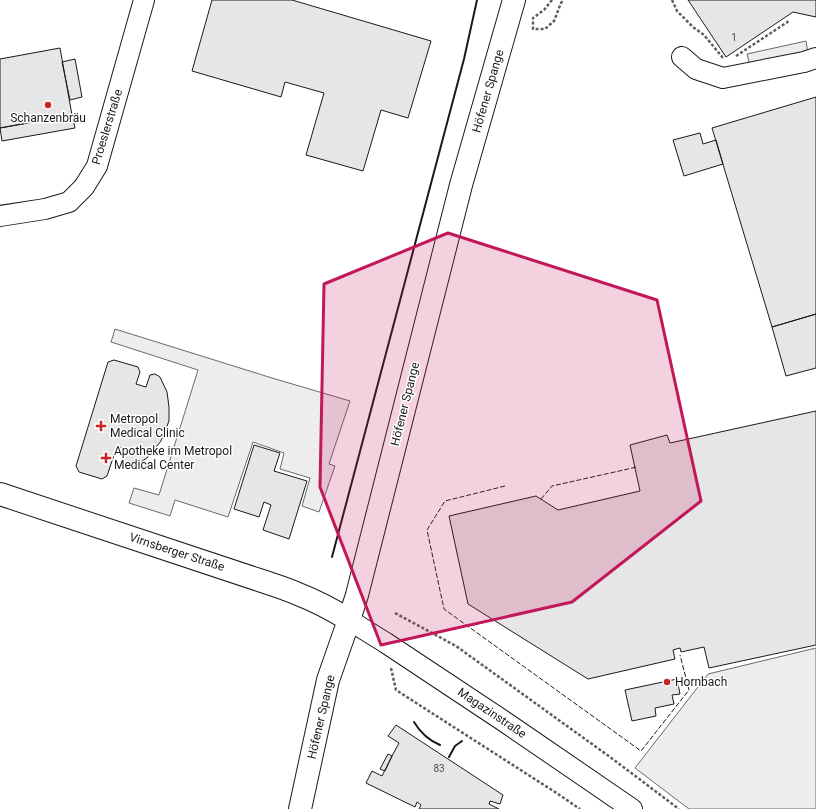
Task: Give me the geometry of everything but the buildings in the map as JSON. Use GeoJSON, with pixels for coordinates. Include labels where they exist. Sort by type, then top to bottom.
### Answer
{"type":"FeatureCollection","features":[{"type":"Feature","properties":{"kind":"main road","name":"Höfener Spange"},"geometry":{"type":"LineString","coordinates":[[300,809],[328,680],[349,620],[378,513],[461,185],[514,0]]}},
{"type":"Feature","properties":{"kind":"main road","name":"Virnsberger Straße"},"geometry":{"type":"LineString","coordinates":[[0,494],[297,593],[349,620]]}},
{"type":"Feature","properties":{"kind":"street","name":"Proeslerstraße"},"geometry":{"type":"LineString","coordinates":[[0,216],[45,209],[69,202],[84,187],[97,166],[144,0]]}},
{"type":"Feature","properties":{"kind":"street"},"geometry":{"type":"LineString","coordinates":[[682,57],[696,69],[723,78],[804,62],[816,58]]}},
{"type":"Feature","properties":{"kind":"street","name":"Magazinstraße"},"geometry":{"type":"LineString","coordinates":[[349,620],[499,718],[619,805]]}},
{"type":"Feature","properties":{"kind":"path"},"geometry":{"type":"LineString","coordinates":[[552,0],[544,10],[533,18],[533,29],[545,29],[554,21],[563,0]]}},
{"type":"Feature","properties":{"kind":"path"},"geometry":{"type":"LineString","coordinates":[[672,0],[677,11],[693,27],[704,35],[726,62]]}},
{"type":"Feature","properties":{"kind":"path"},"geometry":{"type":"LineString","coordinates":[[735,57],[789,21]]}},
{"type":"Feature","properties":{"kind":"path"},"geometry":{"type":"LineString","coordinates":[[395,613],[456,646],[610,757],[679,809]]}},
{"type":"Feature","properties":{"kind":"path"},"geometry":{"type":"LineString","coordinates":[[396,690],[580,809]]}},
{"type":"Feature","properties":{"kind":"highlighted area"},"geometry":{"type":"Polygon","coordinates":[[[448,233],[657,300],[701,501],[572,602],[381,645],[320,487],[324,284],[448,233]]]}},
{"type":"Feature","properties":{"kind":"shaded area"},"geometry":{"type":"Polygon","coordinates":[[[806,41],[808,53],[750,66],[747,54],[806,41]]]}},
{"type":"Feature","properties":{"kind":"shaded area"},"geometry":{"type":"Polygon","coordinates":[[[115,329],[350,401],[329,464],[335,466],[319,512],[302,506],[310,478],[280,469],[284,453],[253,442],[228,517],[175,500],[170,516],[129,503],[134,488],[159,495],[198,370],[111,342],[115,329]]]}},
{"type":"Feature","properties":{"kind":"shaded area"},"geometry":{"type":"Polygon","coordinates":[[[816,648],[816,809],[689,809],[635,768],[708,674],[816,648]]]}},
{"type":"Feature","properties":{"kind":"fence"},"geometry":{"type":"LineString","coordinates":[[541,499],[552,486],[637,467]]}},
{"type":"Feature","properties":{"kind":"fence"},"geometry":{"type":"LineString","coordinates":[[505,486],[445,501],[427,530],[444,609],[641,751],[689,690],[680,655]]}},
{"type":"Feature","properties":{"kind":"wall"},"geometry":{"type":"LineString","coordinates":[[332,557],[464,59],[477,0]]}},
{"type":"Feature","properties":{"kind":"wall"},"geometry":{"type":"LineString","coordinates":[[414,722],[425,735],[440,745]]}},
{"type":"Feature","properties":{"kind":"wall"},"geometry":{"type":"LineString","coordinates":[[449,757],[455,746],[462,741]]}},
{"type":"Feature","properties":{"kind":"place","name":"Schanzenbräu"},"geometry":{"type":"Point","coordinates":[48,105]}},
{"type":"Feature","properties":{"kind":"place","name":"Metropol Medical Clinic"},"geometry":{"type":"Point","coordinates":[101,426]}},
{"type":"Feature","properties":{"kind":"place","name":"Apotheke im Metropol Medical Center"},"geometry":{"type":"Point","coordinates":[106,458]}},
{"type":"Feature","properties":{"kind":"place","name":"Hornbach"},"geometry":{"type":"Point","coordinates":[667,682]}}]}
